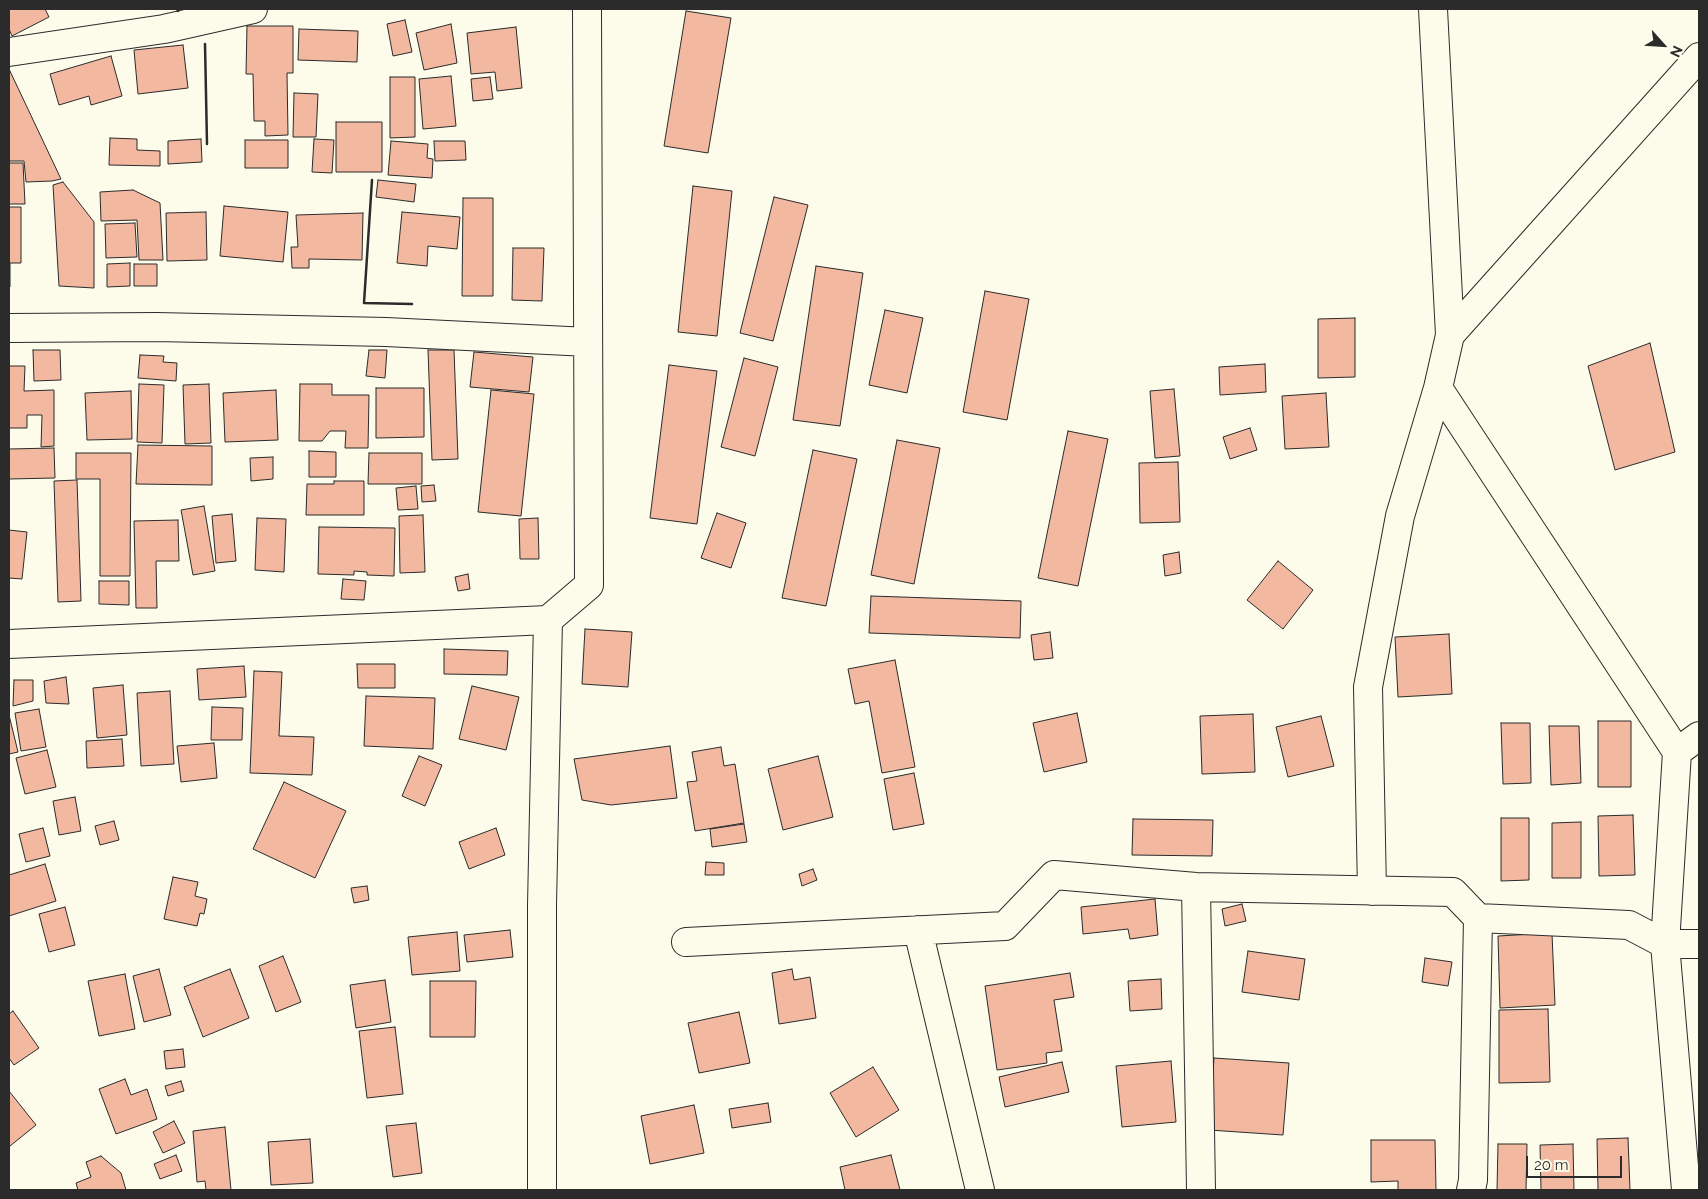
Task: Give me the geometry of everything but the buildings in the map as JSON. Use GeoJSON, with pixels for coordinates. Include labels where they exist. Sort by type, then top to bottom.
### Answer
{"type":"FeatureCollection","features":[{"type":"Feature","properties":{"kind":"street"},"geometry":{"type":"LineString","coordinates":[[9,52],[164,29],[253,9]]}},
{"type":"Feature","properties":{"kind":"street"},"geometry":{"type":"LineString","coordinates":[[9,644],[548,620],[589,585],[587,9]]}},
{"type":"Feature","properties":{"kind":"street"},"geometry":{"type":"LineString","coordinates":[[1372,891],[1368,687],[1400,516],[1438,388],[1450,335],[1433,9]]}},
{"type":"Feature","properties":{"kind":"street"},"geometry":{"type":"LineString","coordinates":[[1450,335],[1699,57]]}},
{"type":"Feature","properties":{"kind":"street"},"geometry":{"type":"LineString","coordinates":[[9,328],[156,327],[377,331],[588,342]]}},
{"type":"Feature","properties":{"kind":"street"},"geometry":{"type":"LineString","coordinates":[[1438,388],[1677,752],[1665,944],[1686,1190]]}},
{"type":"Feature","properties":{"kind":"street"},"geometry":{"type":"LineString","coordinates":[[542,1190],[542,905],[548,620]]}},
{"type":"Feature","properties":{"kind":"street"},"geometry":{"type":"LineString","coordinates":[[1677,752],[1699,736]]}},
{"type":"Feature","properties":{"kind":"street"},"geometry":{"type":"LineString","coordinates":[[686,942],[1005,926],[1054,875],[1196,888],[1453,892],[1478,918],[1629,926],[1665,944],[1699,944]]}},
{"type":"Feature","properties":{"kind":"street"},"geometry":{"type":"LineString","coordinates":[[1196,888],[1201,1190]]}},
{"type":"Feature","properties":{"kind":"street"},"geometry":{"type":"LineString","coordinates":[[1471,1190],[1473,1180],[1478,918]]}},
{"type":"Feature","properties":{"kind":"street"},"geometry":{"type":"LineString","coordinates":[[918,930],[980,1190]]}},
{"type":"Feature","properties":{"kind":"wall"},"geometry":{"type":"LineString","coordinates":[[205,44],[207,144]]}},
{"type":"Feature","properties":{"kind":"wall"},"geometry":{"type":"LineString","coordinates":[[372,180],[364,303],[412,304]]}}]}
